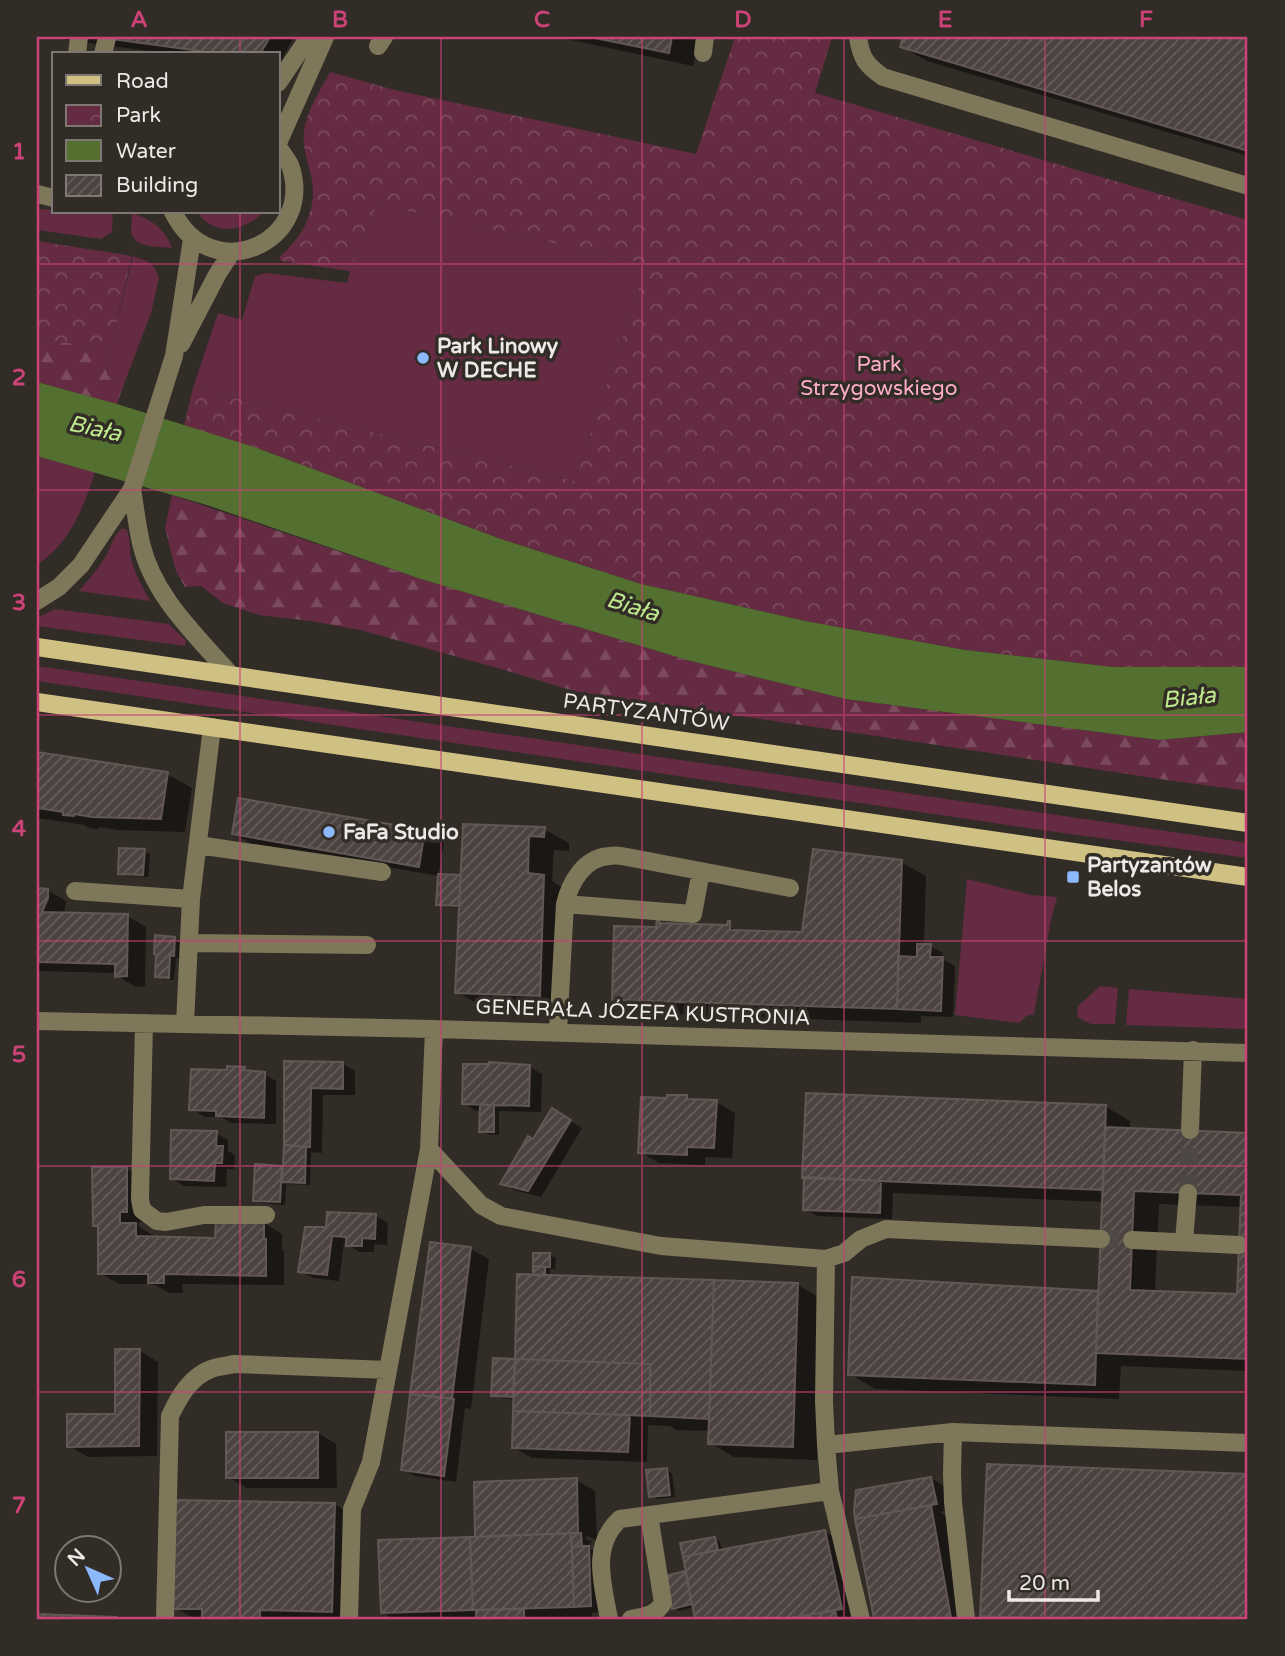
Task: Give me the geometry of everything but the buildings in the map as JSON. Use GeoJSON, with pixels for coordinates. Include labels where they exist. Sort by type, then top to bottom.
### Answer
{"type":"FeatureCollection","features":[{"type":"Feature","properties":{"kind":"main road","name":"PARTYZANTÓW"},"geometry":{"type":"LineString","coordinates":[[37,647],[1248,824]]}},
{"type":"Feature","properties":{"kind":"main road"},"geometry":{"type":"LineString","coordinates":[[37,702],[1248,877]]}},
{"type":"Feature","properties":{"kind":"street"},"geometry":{"type":"LineString","coordinates":[[280,80],[309,37]]}},
{"type":"Feature","properties":{"kind":"street"},"geometry":{"type":"LineString","coordinates":[[280,140],[325,37]]}},
{"type":"Feature","properties":{"kind":"street"},"geometry":{"type":"LineString","coordinates":[[858,37],[862,55],[869,68],[883,77],[1248,186]]}},
{"type":"Feature","properties":{"kind":"street"},"geometry":{"type":"LineString","coordinates":[[173,214],[192,239],[211,249],[232,252],[253,248],[272,238],[285,222],[293,203],[295,183],[289,162],[280,148]]}},
{"type":"Feature","properties":{"kind":"street"},"geometry":{"type":"LineString","coordinates":[[37,601],[60,587],[81,565],[132,489],[174,356],[192,239]]}},
{"type":"Feature","properties":{"kind":"street"},"geometry":{"type":"LineString","coordinates":[[174,356],[232,252]]}},
{"type":"Feature","properties":{"kind":"street"},"geometry":{"type":"LineString","coordinates":[[132,489],[141,543],[156,582],[170,605],[231,675]]}},
{"type":"Feature","properties":{"kind":"street"},"geometry":{"type":"LineString","coordinates":[[185,1024],[191,899],[212,727]]}},
{"type":"Feature","properties":{"kind":"street"},"geometry":{"type":"LineString","coordinates":[[198,845],[382,872]]}},
{"type":"Feature","properties":{"kind":"street"},"geometry":{"type":"LineString","coordinates":[[558,1032],[565,904],[576,876],[590,863],[611,855],[627,857],[790,888]]}},
{"type":"Feature","properties":{"kind":"street"},"geometry":{"type":"LineString","coordinates":[[565,904],[693,914],[701,871]]}},
{"type":"Feature","properties":{"kind":"street"},"geometry":{"type":"LineString","coordinates":[[75,891],[191,899]]}},
{"type":"Feature","properties":{"kind":"street"},"geometry":{"type":"LineString","coordinates":[[189,943],[367,945]]}},
{"type":"Feature","properties":{"kind":"street","name":"GENERAŁA JÓZEFA KUSTRONIA"},"geometry":{"type":"LineString","coordinates":[[37,1021],[558,1032],[1248,1053]]}},
{"type":"Feature","properties":{"kind":"street"},"geometry":{"type":"LineString","coordinates":[[144,1023],[140,1199],[142,1210],[157,1221],[166,1222],[204,1215],[266,1215]]}},
{"type":"Feature","properties":{"kind":"street"},"geometry":{"type":"LineString","coordinates":[[349,1619],[352,1509],[372,1462],[429,1149],[434,1029]]}},
{"type":"Feature","properties":{"kind":"street"},"geometry":{"type":"LineString","coordinates":[[1190,1130],[1193,1051]]}},
{"type":"Feature","properties":{"kind":"street"},"geometry":{"type":"LineString","coordinates":[[429,1149],[481,1205],[501,1216],[661,1246],[826,1259],[845,1253],[862,1238],[886,1229],[1101,1239]]}},
{"type":"Feature","properties":{"kind":"street"},"geometry":{"type":"LineString","coordinates":[[1184,1241],[1188,1193]]}},
{"type":"Feature","properties":{"kind":"street"},"geometry":{"type":"LineString","coordinates":[[1132,1240],[1239,1245]]}},
{"type":"Feature","properties":{"kind":"street"},"geometry":{"type":"LineString","coordinates":[[826,1259],[826,1445],[831,1491],[861,1619]]}},
{"type":"Feature","properties":{"kind":"street"},"geometry":{"type":"LineString","coordinates":[[165,1619],[170,1416],[179,1397],[193,1380],[211,1369],[234,1364],[388,1370]]}},
{"type":"Feature","properties":{"kind":"street"},"geometry":{"type":"LineString","coordinates":[[826,1445],[953,1432],[1248,1443]]}},
{"type":"Feature","properties":{"kind":"street"},"geometry":{"type":"LineString","coordinates":[[953,1432],[953,1502],[966,1619]]}},
{"type":"Feature","properties":{"kind":"street"},"geometry":{"type":"LineString","coordinates":[[609,1619],[600,1570],[601,1553],[607,1535],[620,1519],[831,1491]]}},
{"type":"Feature","properties":{"kind":"street"},"geometry":{"type":"LineString","coordinates":[[631,1619],[653,1615],[663,1603],[649,1516]]}},
{"type":"Feature","properties":{"kind":"green space","name":"Park Strzygowskiego"},"geometry":{"type":"Polygon","coordinates":[[[735,37],[832,37],[815,93],[1248,220],[1248,667],[1113,667],[965,650],[805,621],[641,584],[501,539],[254,447],[184,426],[193,388],[575,481],[647,264],[377,204],[350,271],[281,261],[279,257],[295,241],[306,223],[312,202],[312,180],[305,150],[305,124],[330,72],[395,90],[696,154],[735,37]]]}},
{"type":"Feature","properties":{"kind":"green space","name":"Park Linowy W DECHE"},"geometry":{"type":"Polygon","coordinates":[[[377,204],[647,264],[575,481],[193,388],[218,313],[242,320],[255,276],[266,273],[347,283],[377,204]]]}},
{"type":"Feature","properties":{"kind":"green space"},"geometry":{"type":"Polygon","coordinates":[[[37,209],[52,210],[52,214],[113,214],[112,232],[101,239],[37,230],[37,209]]]}},
{"type":"Feature","properties":{"kind":"green space"},"geometry":{"type":"Polygon","coordinates":[[[132,214],[134,214],[157,226],[166,235],[172,248],[141,244],[136,241],[131,231],[132,214]]]}},
{"type":"Feature","properties":{"kind":"green space"},"geometry":{"type":"Polygon","coordinates":[[[199,214],[261,214],[247,224],[230,229],[212,225],[199,214]]]}},
{"type":"Feature","properties":{"kind":"green space"},"geometry":{"type":"Polygon","coordinates":[[[37,241],[132,256],[110,350],[37,338],[37,241]]]}},
{"type":"Feature","properties":{"kind":"green space"},"geometry":{"type":"Polygon","coordinates":[[[133,256],[147,261],[155,268],[159,278],[151,313],[124,384],[107,375],[110,350],[133,256]]]}},
{"type":"Feature","properties":{"kind":"green space"},"geometry":{"type":"Polygon","coordinates":[[[37,338],[110,350],[107,375],[124,384],[117,404],[37,382],[37,338]]]}},
{"type":"Feature","properties":{"kind":"green space"},"geometry":{"type":"Polygon","coordinates":[[[37,456],[95,472],[86,499],[67,536],[37,565],[37,456]]]}},
{"type":"Feature","properties":{"kind":"green space"},"geometry":{"type":"Polygon","coordinates":[[[172,495],[418,578],[687,660],[846,699],[1159,740],[1248,732],[1248,791],[574,691],[360,630],[259,615],[223,603],[201,586],[185,587],[176,571],[165,528],[172,495]]]}},
{"type":"Feature","properties":{"kind":"green space"},"geometry":{"type":"Polygon","coordinates":[[[121,529],[128,532],[132,564],[150,601],[79,591],[101,564],[121,529]]]}},
{"type":"Feature","properties":{"kind":"green space"},"geometry":{"type":"Polygon","coordinates":[[[55,609],[169,624],[186,641],[185,646],[37,626],[37,618],[55,609]]]}},
{"type":"Feature","properties":{"kind":"green space"},"geometry":{"type":"Polygon","coordinates":[[[37,666],[1248,843],[1248,858],[1048,831],[37,681],[37,666]]]}},
{"type":"Feature","properties":{"kind":"green space"},"geometry":{"type":"Polygon","coordinates":[[[967,879],[1031,895],[1057,897],[1034,1014],[1026,1016],[1019,1023],[955,1015],[967,879]]]}},
{"type":"Feature","properties":{"kind":"green space"},"geometry":{"type":"Polygon","coordinates":[[[1100,986],[1118,988],[1115,1024],[1091,1024],[1077,1017],[1078,1006],[1100,986]]]}},
{"type":"Feature","properties":{"kind":"green space"},"geometry":{"type":"Polygon","coordinates":[[[1129,989],[1248,999],[1248,1029],[1126,1025],[1129,989]]]}},
{"type":"Feature","properties":{"kind":"water","name":"Biała"},"geometry":{"type":"Polygon","coordinates":[[[37,382],[254,447],[501,539],[641,584],[805,621],[965,650],[1113,667],[1248,667],[1248,732],[1159,740],[846,699],[687,660],[418,578],[207,505],[37,456],[37,382]]]}},
{"type":"Feature","properties":{"kind":"tunnel"},"geometry":{"type":"LineString","coordinates":[[1188,1193],[1190,1130]]}},
{"type":"Feature","properties":{"kind":"tunnel"},"geometry":{"type":"LineString","coordinates":[[1101,1239],[1132,1240]]}},
{"type":"Feature","properties":{"kind":"place","name":"Park Linowy W DECHE"},"geometry":{"type":"Point","coordinates":[423,358]}},
{"type":"Feature","properties":{"kind":"place","name":"FaFa Studio"},"geometry":{"type":"Point","coordinates":[329,832]}},
{"type":"Feature","properties":{"kind":"place","name":"Partyzantów Belos"},"geometry":{"type":"Point","coordinates":[1073,877]}}]}
